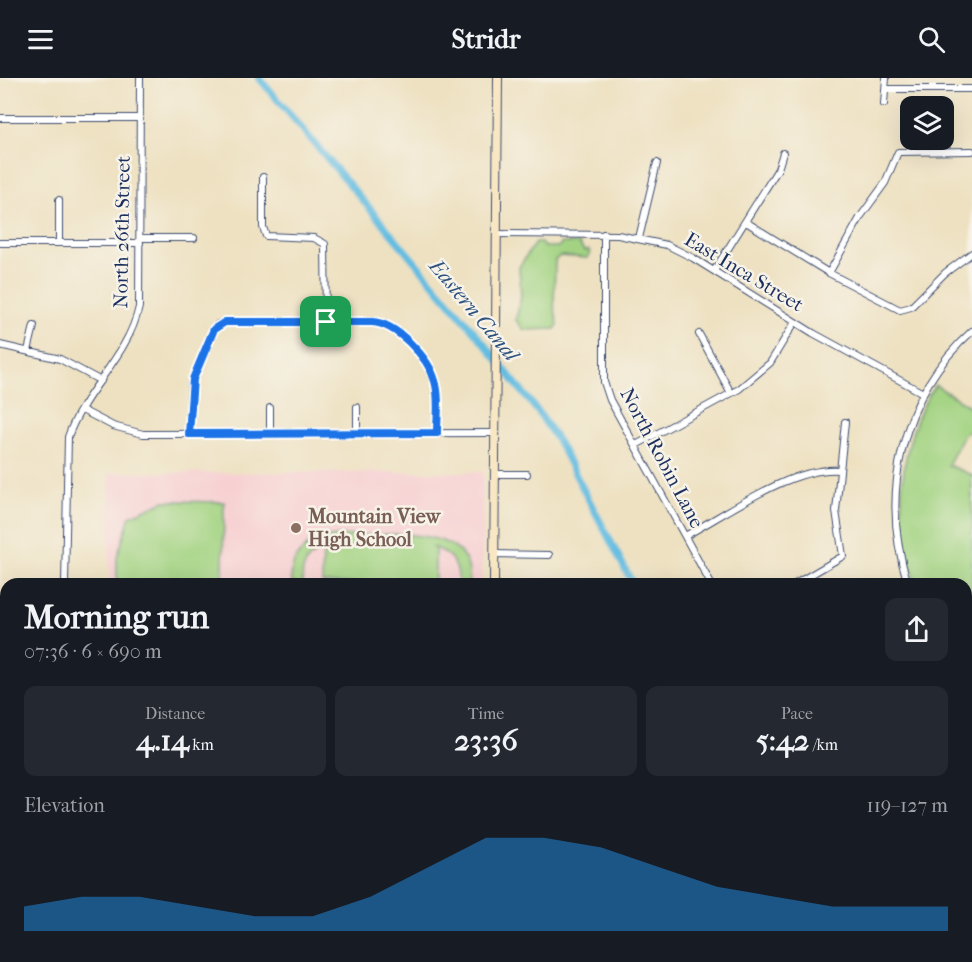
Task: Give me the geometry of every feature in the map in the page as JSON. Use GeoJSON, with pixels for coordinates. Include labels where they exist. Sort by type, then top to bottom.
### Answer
{"type":"FeatureCollection","features":[{"type":"Feature","properties":{"kind":"main road"},"geometry":{"type":"LineString","coordinates":[[494,578],[498,78]]}},
{"type":"Feature","properties":{"kind":"street","name":"North 26th Street"},"geometry":{"type":"LineString","coordinates":[[65,578],[66,449],[70,431],[127,341],[136,322],[141,292],[140,78]]}},
{"type":"Feature","properties":{"kind":"street"},"geometry":{"type":"LineString","coordinates":[[884,104],[886,78]]}},
{"type":"Feature","properties":{"kind":"street"},"geometry":{"type":"LineString","coordinates":[[886,89],[972,89]]}},
{"type":"Feature","properties":{"kind":"street"},"geometry":{"type":"LineString","coordinates":[[0,118],[140,118]]}},
{"type":"Feature","properties":{"kind":"street"},"geometry":{"type":"LineString","coordinates":[[829,273],[861,216],[885,183],[898,152],[972,151]]}},
{"type":"Feature","properties":{"kind":"street"},"geometry":{"type":"LineString","coordinates":[[714,271],[778,169],[783,153]]}},
{"type":"Feature","properties":{"kind":"street"},"geometry":{"type":"LineString","coordinates":[[639,238],[657,163]]}},
{"type":"Feature","properties":{"kind":"street"},"geometry":{"type":"LineString","coordinates":[[263,177],[263,227],[266,236],[317,238],[325,244],[326,322]]}},
{"type":"Feature","properties":{"kind":"street"},"geometry":{"type":"LineString","coordinates":[[59,200],[59,243]]}},
{"type":"Feature","properties":{"kind":"street"},"geometry":{"type":"LineString","coordinates":[[746,222],[829,273],[903,310],[911,307],[945,273],[972,253]]}},
{"type":"Feature","properties":{"kind":"street","name":"East Inca Street"},"geometry":{"type":"LineString","coordinates":[[496,234],[604,234],[639,238],[679,250],[795,322],[923,393]]}},
{"type":"Feature","properties":{"kind":"street","name":"North Robin Lane"},"geometry":{"type":"LineString","coordinates":[[604,234],[604,382],[610,400],[708,578]]}},
{"type":"Feature","properties":{"kind":"street"},"geometry":{"type":"LineString","coordinates":[[0,243],[194,238]]}},
{"type":"Feature","properties":{"kind":"street"},"geometry":{"type":"LineString","coordinates":[[189,434],[191,384],[218,324],[326,322],[378,322],[390,326],[401,334],[428,366],[435,381],[437,433]]}},
{"type":"Feature","properties":{"kind":"street"},"geometry":{"type":"LineString","coordinates":[[636,445],[731,393],[770,363],[795,322]]}},
{"type":"Feature","properties":{"kind":"street"},"geometry":{"type":"LineString","coordinates":[[28,351],[34,326]]}},
{"type":"Feature","properties":{"kind":"street"},"geometry":{"type":"LineString","coordinates":[[907,578],[897,539],[896,480],[905,436],[923,393],[951,353],[972,331]]}},
{"type":"Feature","properties":{"kind":"street"},"geometry":{"type":"LineString","coordinates":[[699,334],[731,393]]}},
{"type":"Feature","properties":{"kind":"street"},"geometry":{"type":"LineString","coordinates":[[0,345],[68,362],[101,381]]}},
{"type":"Feature","properties":{"kind":"street"},"geometry":{"type":"LineString","coordinates":[[357,407],[357,433]]}},
{"type":"Feature","properties":{"kind":"street"},"geometry":{"type":"LineString","coordinates":[[270,408],[270,434]]}},
{"type":"Feature","properties":{"kind":"street"},"geometry":{"type":"LineString","coordinates":[[82,410],[105,423],[128,431],[189,434],[495,433]]}},
{"type":"Feature","properties":{"kind":"street"},"geometry":{"type":"LineString","coordinates":[[805,578],[843,556],[836,511],[844,422]]}},
{"type":"Feature","properties":{"kind":"street"},"geometry":{"type":"LineString","coordinates":[[685,536],[784,482],[839,470]]}},
{"type":"Feature","properties":{"kind":"street"},"geometry":{"type":"LineString","coordinates":[[495,474],[527,474]]}},
{"type":"Feature","properties":{"kind":"street"},"geometry":{"type":"LineString","coordinates":[[494,554],[549,555]]}},
{"type":"Feature","properties":{"kind":"shaded area","name":"Mountain View High School"},"geometry":{"type":"Polygon","coordinates":[[[483,472],[482,578],[109,578],[109,473],[483,472]]]}},
{"type":"Feature","properties":{"kind":"green space"},"geometry":{"type":"Polygon","coordinates":[[[535,243],[541,243],[544,247],[558,247],[562,243],[579,243],[584,251],[589,250],[590,253],[587,258],[560,256],[555,260],[554,305],[558,325],[555,329],[524,330],[516,320],[521,296],[519,267],[535,243]]]}},
{"type":"Feature","properties":{"kind":"green space"},"geometry":{"type":"Polygon","coordinates":[[[935,385],[972,408],[972,429],[964,434],[948,465],[972,475],[972,578],[914,578],[908,559],[902,508],[903,482],[906,456],[923,407],[935,385]]]}},
{"type":"Feature","properties":{"kind":"green space"},"geometry":{"type":"Polygon","coordinates":[[[164,501],[224,502],[223,576],[225,578],[117,578],[117,558],[130,516],[164,501]]]}},
{"type":"Feature","properties":{"kind":"green space"},"geometry":{"type":"Polygon","coordinates":[[[398,534],[441,540],[457,549],[467,563],[468,578],[458,578],[452,560],[444,552],[432,547],[435,549],[435,578],[322,578],[323,549],[309,558],[304,567],[302,578],[292,578],[293,564],[303,549],[328,537],[398,534]]]}},
{"type":"Feature","properties":{"kind":"waterway","name":"Eastern Canal"},"geometry":{"type":"LineString","coordinates":[[259,78],[483,342],[539,413],[559,443],[630,578]]}},
{"type":"Feature","properties":{"kind":"place","name":"Mountain View High School"},"geometry":{"type":"Point","coordinates":[296,528]}},
{"type":"Feature","properties":{"kind":"route"},"geometry":{"type":"LineString","coordinates":[[225,322],[326,322],[378,322],[390,326],[401,334],[428,366],[435,381],[437,433],[189,434],[191,384],[212,332],[218,324],[225,322]]}}]}
